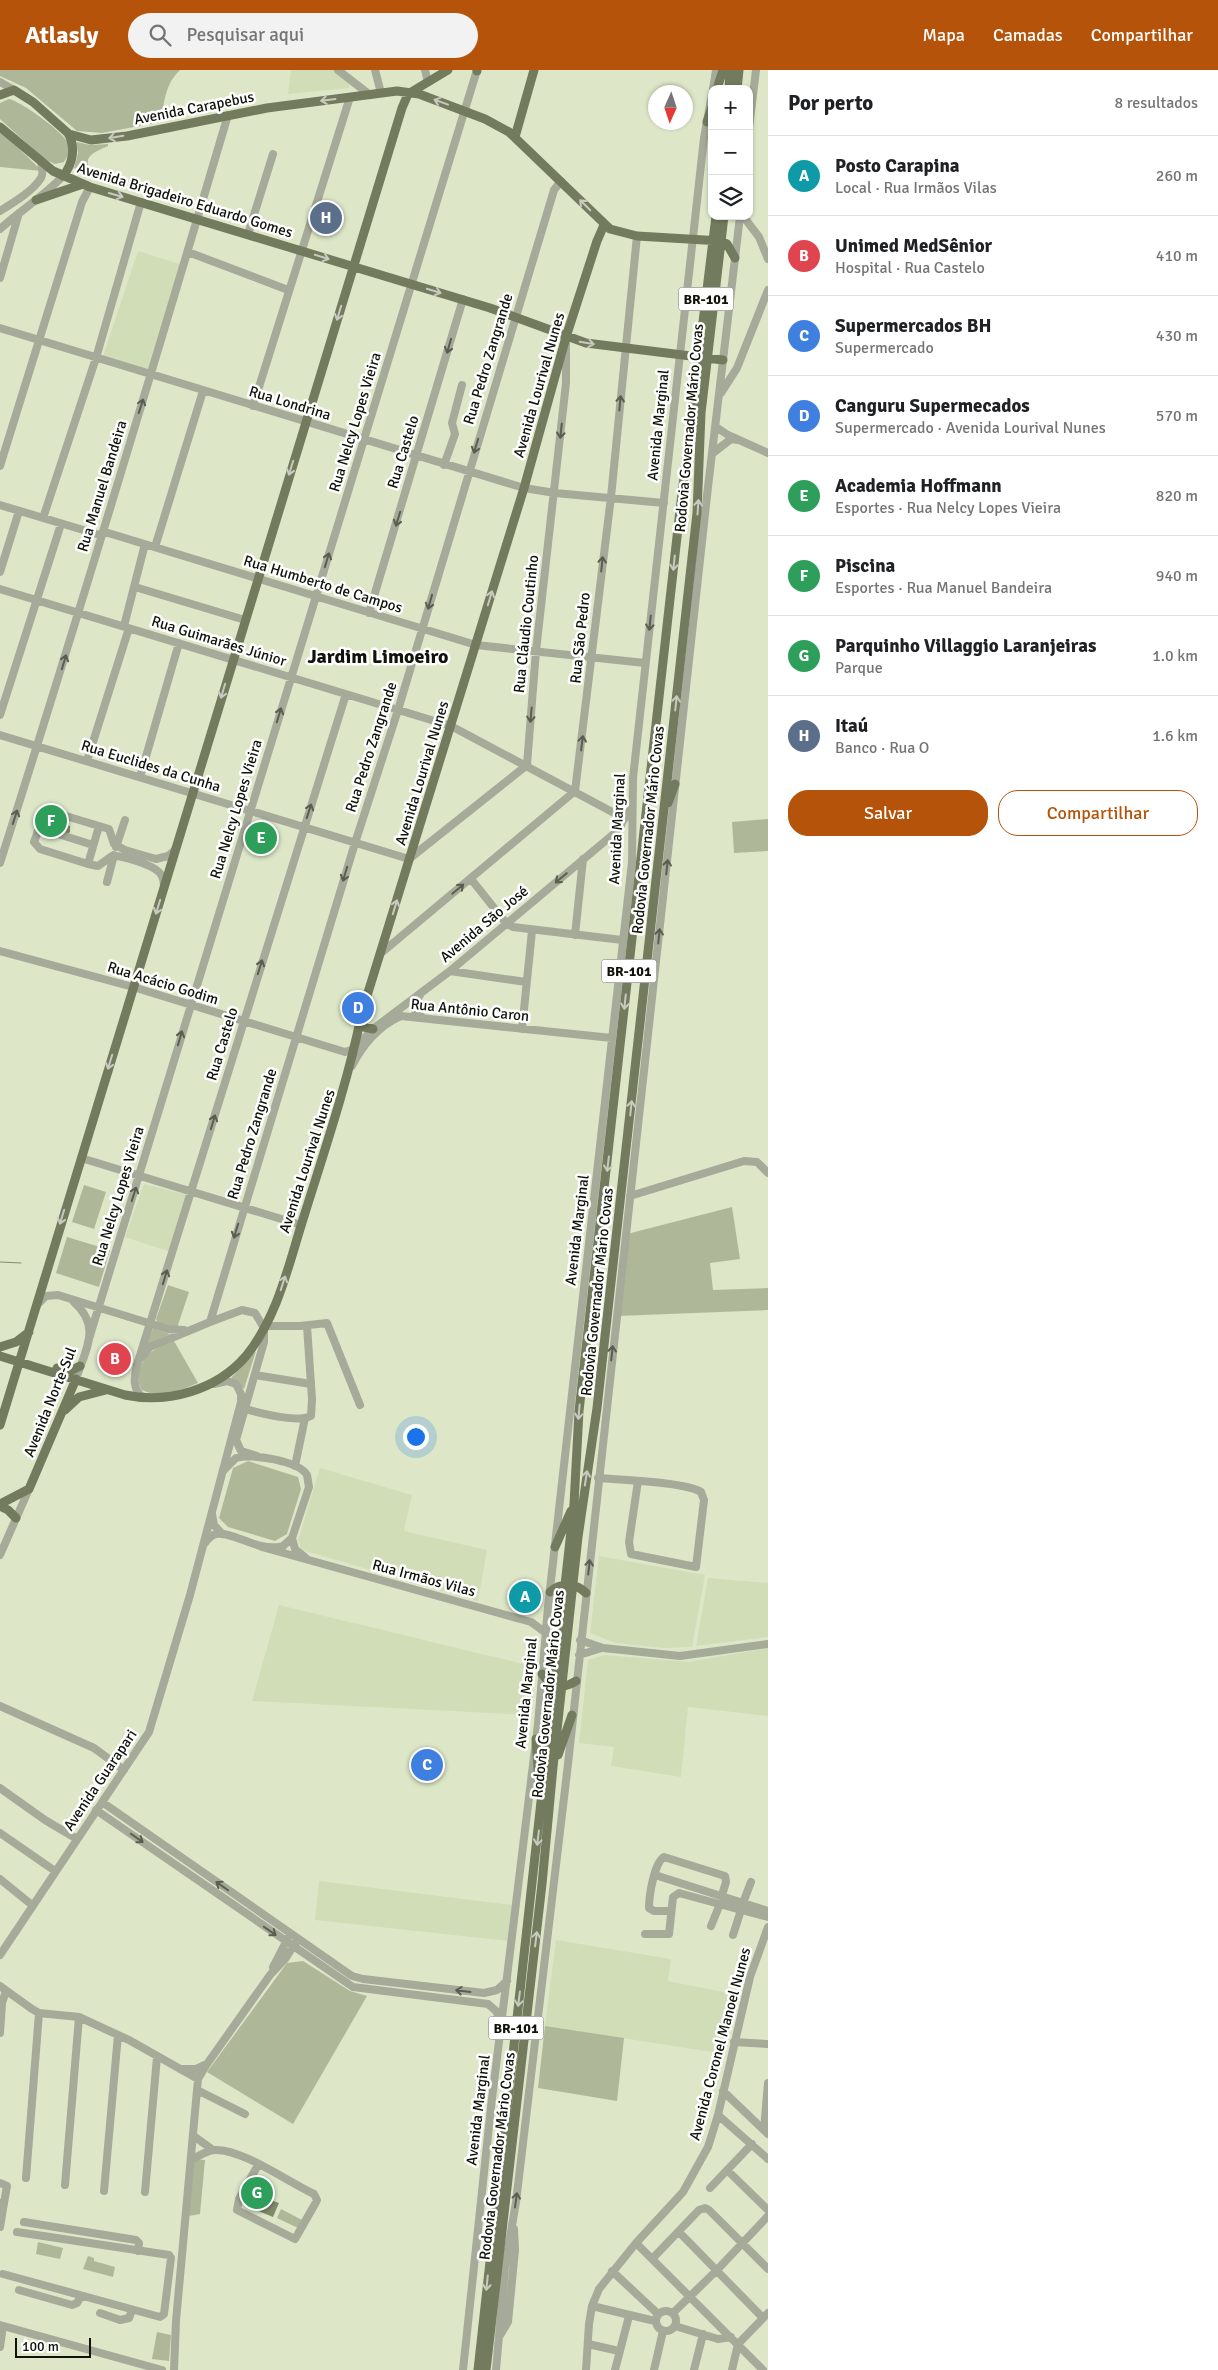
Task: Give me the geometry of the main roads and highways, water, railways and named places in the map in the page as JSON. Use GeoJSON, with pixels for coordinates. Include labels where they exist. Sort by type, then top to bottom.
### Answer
{"type":"FeatureCollection","features":[{"type":"Feature","properties":{"kind":"main road"},"geometry":{"type":"LineString","coordinates":[[0,1426],[2,1413],[20,1361],[175,850],[195,794],[244,620],[402,108],[411,92],[448,70]]}},
{"type":"Feature","properties":{"kind":"main road"},"geometry":{"type":"LineString","coordinates":[[515,137],[534,70]]}},
{"type":"Feature","properties":{"kind":"main road"},"geometry":{"type":"LineString","coordinates":[[718,85],[723,70]]}},
{"type":"Feature","properties":{"kind":"main road"},"geometry":{"type":"LineString","coordinates":[[728,85],[730,70]]}},
{"type":"Feature","properties":{"kind":"main road"},"geometry":{"type":"LineString","coordinates":[[737,85],[739,70]]}},
{"type":"Feature","properties":{"kind":"main road","name":"Avenida Carapebus"},"geometry":{"type":"LineString","coordinates":[[0,95],[14,90],[33,102],[68,133],[82,139],[100,140],[228,115],[370,94],[411,92]]}},
{"type":"Feature","properties":{"kind":"main road"},"geometry":{"type":"LineString","coordinates":[[411,92],[490,121],[515,137],[610,229],[637,236],[717,240],[726,244],[734,258]]}},
{"type":"Feature","properties":{"kind":"main road","name":"Avenida Brigadeiro Eduardo Gomes"},"geometry":{"type":"LineString","coordinates":[[0,127],[41,162],[64,176],[86,185],[463,299],[516,316],[566,337],[586,343],[723,360]]}},
{"type":"Feature","properties":{"kind":"main road"},"geometry":{"type":"LineString","coordinates":[[64,176],[69,167],[72,154],[72,144],[68,133]]}},
{"type":"Feature","properties":{"kind":"main road"},"geometry":{"type":"LineString","coordinates":[[36,200],[86,185]]}},
{"type":"Feature","properties":{"kind":"main road","name":"Rodovia Governador Mário Covas"},"geometry":{"type":"LineString","coordinates":[[478,2370],[541,1808],[558,1686],[569,1585],[580,1411],[717,240],[716,220]]}},
{"type":"Feature","properties":{"kind":"main road","name":"Rodovia Governador Mário Covas"},"geometry":{"type":"LineString","coordinates":[[717,240],[723,220]]}},
{"type":"Feature","properties":{"kind":"main road","name":"Avenida Lourival Nunes"},"geometry":{"type":"LineString","coordinates":[[109,1390],[145,1399],[181,1394],[207,1386],[226,1374],[246,1356],[273,1312],[350,1070],[350,1051],[524,488],[566,337],[604,225]]}},
{"type":"Feature","properties":{"kind":"main road","name":"Rodovia Governador Mário Covas"},"geometry":{"type":"LineString","coordinates":[[569,1585],[597,1408],[697,513],[703,358]]}},
{"type":"Feature","properties":{"kind":"main road"},"geometry":{"type":"LineString","coordinates":[[663,818],[675,784]]}},
{"type":"Feature","properties":{"kind":"main road"},"geometry":{"type":"LineString","coordinates":[[362,1012],[364,1027],[373,1029]]}},
{"type":"Feature","properties":{"kind":"main road"},"geometry":{"type":"LineString","coordinates":[[0,1348],[16,1342],[29,1331]]}},
{"type":"Feature","properties":{"kind":"main road"},"geometry":{"type":"LineString","coordinates":[[0,1356],[109,1390]]}},
{"type":"Feature","properties":{"kind":"main road"},"geometry":{"type":"LineString","coordinates":[[33,1365],[39,1363],[70,1371],[80,1366]]}},
{"type":"Feature","properties":{"kind":"main road","name":"Avenida Norte-Sul"},"geometry":{"type":"LineString","coordinates":[[0,1505],[29,1489],[76,1379]]}},
{"type":"Feature","properties":{"kind":"main road"},"geometry":{"type":"LineString","coordinates":[[60,1416],[79,1397],[102,1390],[109,1390]]}},
{"type":"Feature","properties":{"kind":"main road"},"geometry":{"type":"LineString","coordinates":[[555,1547],[574,1504]]}},
{"type":"Feature","properties":{"kind":"main road"},"geometry":{"type":"LineString","coordinates":[[0,1505],[16,1518]]}},
{"type":"Feature","properties":{"kind":"main road"},"geometry":{"type":"LineString","coordinates":[[550,1592],[555,1588],[569,1585],[586,1593]]}},
{"type":"Feature","properties":{"kind":"main road"},"geometry":{"type":"LineString","coordinates":[[542,1674],[558,1686],[576,1681]]}},
{"type":"Feature","properties":{"kind":"main road","name":"Rodovia Governador Mário Covas"},"geometry":{"type":"LineString","coordinates":[[486,2370],[542,1884],[553,1767],[558,1686]]}},
{"type":"Feature","properties":{"kind":"main road"},"geometry":{"type":"LineString","coordinates":[[553,1767],[572,1715]]}},
{"type":"Feature","properties":{"kind":"main road"},"geometry":{"type":"LineString","coordinates":[[536,1739],[541,1808]]}},
{"type":"Feature","properties":{"kind":"waterway"},"geometry":{"type":"LineString","coordinates":[[0,1262],[21,1263]]}},
{"type":"Feature","properties":{"kind":"place","name":"Itaú"},"geometry":{"type":"Point","coordinates":[326,218]}},
{"type":"Feature","properties":{"kind":"place","name":"Piscina"},"geometry":{"type":"Point","coordinates":[51,821]}},
{"type":"Feature","properties":{"kind":"place","name":"Academia Hoffmann"},"geometry":{"type":"Point","coordinates":[261,838]}},
{"type":"Feature","properties":{"kind":"place","name":"Canguru Supermecados"},"geometry":{"type":"Point","coordinates":[358,1008]}},
{"type":"Feature","properties":{"kind":"place","name":"Unimed MedSênior"},"geometry":{"type":"Point","coordinates":[115,1359]}},
{"type":"Feature","properties":{"kind":"place","name":"Posto Carapina"},"geometry":{"type":"Point","coordinates":[525,1597]}},
{"type":"Feature","properties":{"kind":"place","name":"Supermercados BH"},"geometry":{"type":"Point","coordinates":[427,1765]}},
{"type":"Feature","properties":{"kind":"place","name":"Parquinho Villaggio Laranjeiras"},"geometry":{"type":"Point","coordinates":[257,2193]}},
{"type":"Feature","properties":{"kind":"district","name":"Jardim Limoeiro"},"geometry":{"type":"Point","coordinates":[378,656]}}]}
